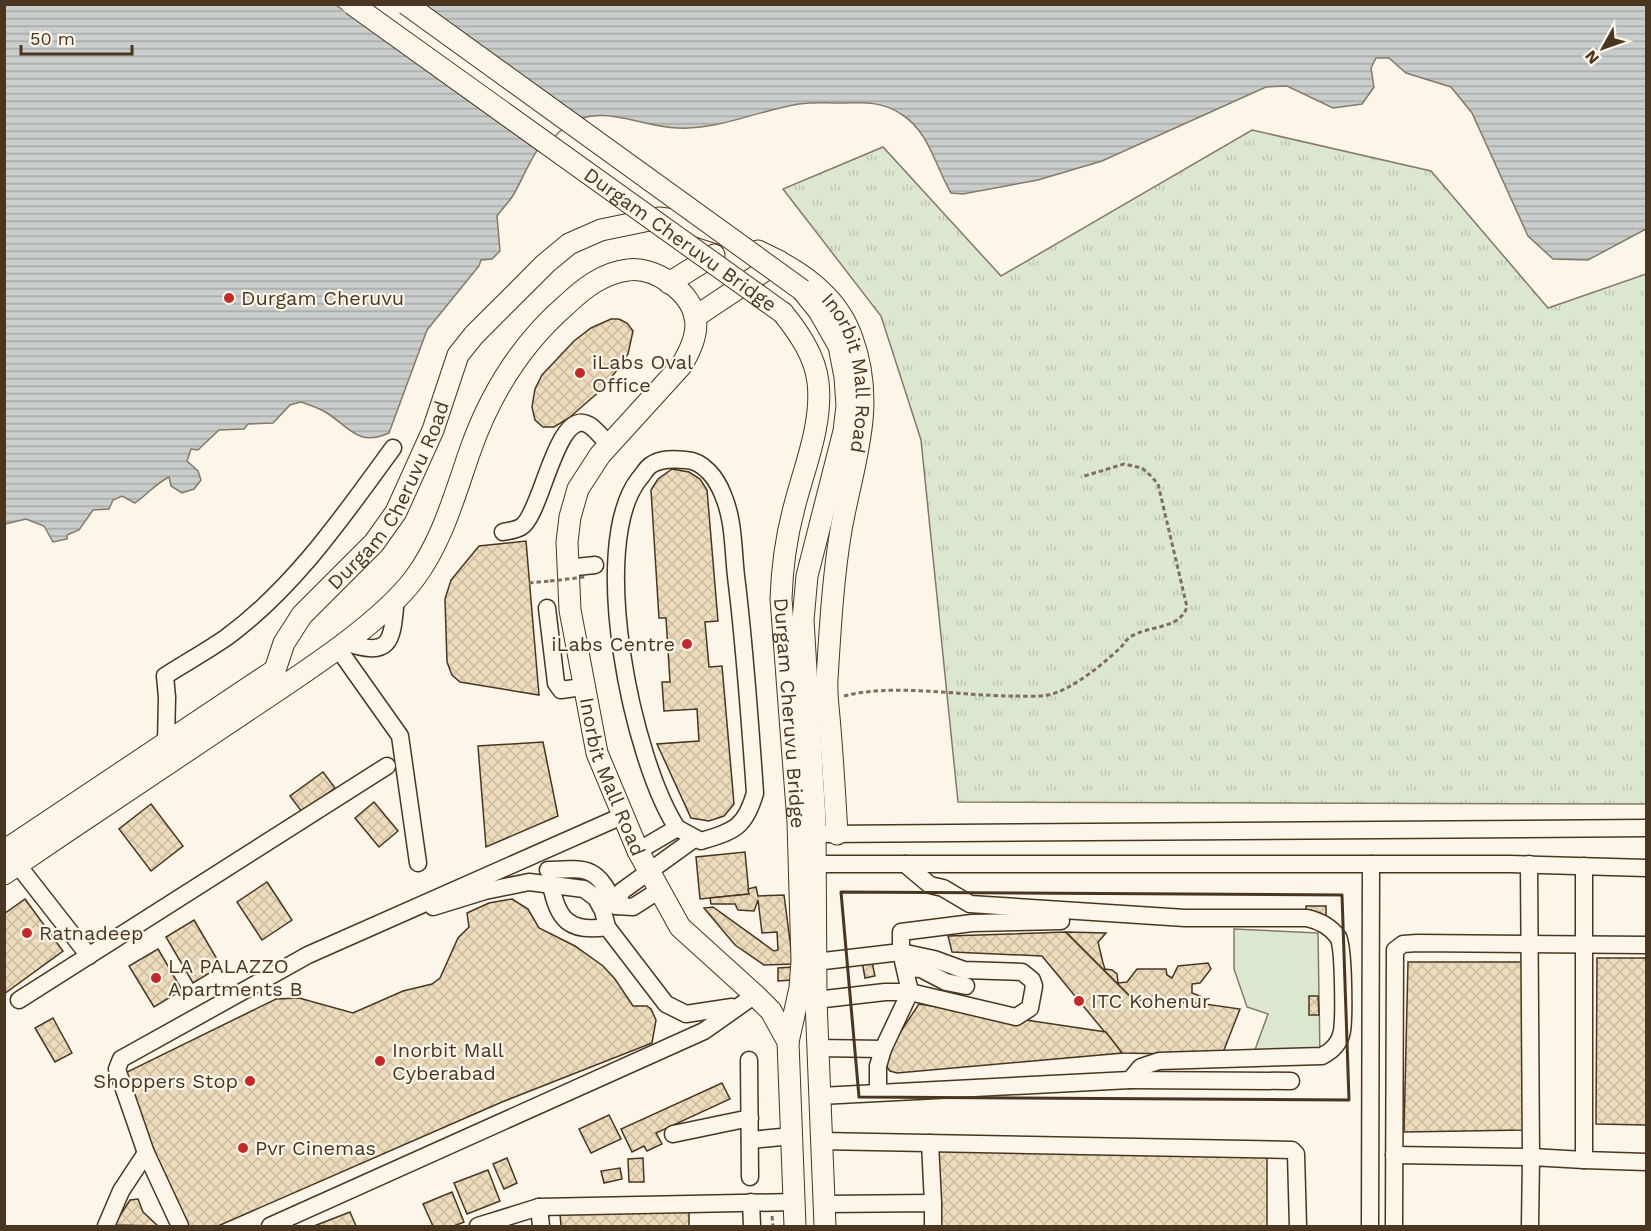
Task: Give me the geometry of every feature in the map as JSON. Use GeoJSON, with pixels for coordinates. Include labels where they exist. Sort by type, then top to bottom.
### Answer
{"type":"FeatureCollection","features":[{"type":"Feature","properties":{"kind":"main road","name":"Durgam Cheruvu Bridge"},"geometry":{"type":"LineString","coordinates":[[352,4],[783,313],[810,353],[818,381],[818,411],[789,532],[783,565],[781,599],[798,822],[802,961],[800,988],[788,1042]]}},
{"type":"Feature","properties":{"kind":"main road","name":"Durgam Cheruvu Bridge"},"geometry":{"type":"LineString","coordinates":[[406,4],[802,290],[819,311],[839,346],[845,377],[847,406],[844,431],[807,576],[803,620],[810,698],[815,834],[815,962]]}},
{"type":"Feature","properties":{"kind":"main road","name":"Durgam Cheruvu Road"},"geometry":{"type":"LineString","coordinates":[[8,860],[165,743],[275,670],[284,643],[302,615],[374,543],[396,512],[433,430],[458,356],[474,335],[569,244],[601,230],[659,218],[682,221],[718,233],[779,261]]}},
{"type":"Feature","properties":{"kind":"main road"},"geometry":{"type":"LineString","coordinates":[[669,283],[714,255]]}},
{"type":"Feature","properties":{"kind":"main road"},"geometry":{"type":"LineString","coordinates":[[8,860],[310,668],[396,597],[413,580],[447,519],[487,409],[504,375],[527,344],[571,300],[594,281],[614,272],[632,269],[653,273],[669,283],[687,300],[695,317],[779,261]]}},
{"type":"Feature","properties":{"kind":"main road","name":"Inorbit Mall Road"},"geometry":{"type":"LineString","coordinates":[[779,261],[801,273],[826,295],[841,315],[852,338],[864,404],[860,450],[841,531],[827,682],[837,834]]}},
{"type":"Feature","properties":{"kind":"main road","name":"Inorbit Mall Road"},"geometry":{"type":"LineString","coordinates":[[695,317],[690,352],[681,366],[609,445],[578,489],[570,517],[582,570],[570,610],[582,687],[597,753],[638,851],[680,927],[747,1000],[771,1011],[788,1042],[795,1227]]}},
{"type":"Feature","properties":{"kind":"main road"},"geometry":{"type":"LineString","coordinates":[[815,962],[825,1227]]}},
{"type":"Feature","properties":{"kind":"street"},"geometry":{"type":"LineString","coordinates":[[503,532],[522,527],[531,516],[556,450],[569,429],[580,423],[588,425],[609,445]]}},
{"type":"Feature","properties":{"kind":"street"},"geometry":{"type":"LineString","coordinates":[[165,743],[167,697],[165,676],[227,636],[291,580],[342,519],[393,448]]}},
{"type":"Feature","properties":{"kind":"street"},"geometry":{"type":"LineString","coordinates":[[671,459],[693,460],[706,468],[724,497],[730,522],[738,592],[755,793],[749,813],[741,824],[730,832],[701,841],[677,828],[655,786],[630,694],[617,606],[616,561],[620,527],[631,490],[650,465],[671,459]]}},
{"type":"Feature","properties":{"kind":"street"},"geometry":{"type":"LineString","coordinates":[[547,608],[556,683],[561,690],[582,687]]}},
{"type":"Feature","properties":{"kind":"street"},"geometry":{"type":"LineString","coordinates":[[340,644],[400,736],[417,863]]}},
{"type":"Feature","properties":{"kind":"street"},"geometry":{"type":"LineString","coordinates":[[19,1000],[387,766]]}},
{"type":"Feature","properties":{"kind":"street"},"geometry":{"type":"LineString","coordinates":[[333,960],[337,951],[348,944],[622,816]]}},
{"type":"Feature","properties":{"kind":"street"},"geometry":{"type":"LineString","coordinates":[[638,851],[677,828]]}},
{"type":"Feature","properties":{"kind":"street"},"geometry":{"type":"LineString","coordinates":[[815,834],[1647,828]]}},
{"type":"Feature","properties":{"kind":"street"},"geometry":{"type":"LineString","coordinates":[[180,1227],[146,1153],[117,1069],[121,1059],[308,955],[425,907],[530,882],[573,869],[592,872],[602,880],[615,906],[633,907],[694,839]]}},
{"type":"Feature","properties":{"kind":"street"},"geometry":{"type":"LineString","coordinates":[[8,860],[89,956]]}},
{"type":"Feature","properties":{"kind":"street"},"geometry":{"type":"LineString","coordinates":[[815,864],[1529,864],[1647,868]]}},
{"type":"Feature","properties":{"kind":"street"},"geometry":{"type":"LineString","coordinates":[[905,864],[930,885],[943,888],[971,913],[1060,921]]}},
{"type":"Feature","properties":{"kind":"street"},"geometry":{"type":"LineString","coordinates":[[1370,1227],[1371,864]]}},
{"type":"Feature","properties":{"kind":"street"},"geometry":{"type":"LineString","coordinates":[[1529,864],[1530,1227]]}},
{"type":"Feature","properties":{"kind":"street"},"geometry":{"type":"LineString","coordinates":[[1584,866],[1584,1160]]}},
{"type":"Feature","properties":{"kind":"street"},"geometry":{"type":"LineString","coordinates":[[549,877],[584,889],[596,898],[603,911],[607,927],[666,1004],[686,1014],[693,1014],[747,1000]]}},
{"type":"Feature","properties":{"kind":"street"},"geometry":{"type":"LineString","coordinates":[[549,877],[554,903],[567,921],[586,930],[607,927]]}},
{"type":"Feature","properties":{"kind":"street"},"geometry":{"type":"LineString","coordinates":[[1185,918],[1196,910],[1212,907],[1279,909]]}},
{"type":"Feature","properties":{"kind":"street"},"geometry":{"type":"LineString","coordinates":[[878,1091],[878,1066],[910,992],[903,960],[893,933],[971,913],[1185,918],[1307,918],[1319,921],[1330,928],[1342,947],[1342,1032],[1336,1046],[1322,1056],[1159,1061],[1141,1068],[1130,1080]]}},
{"type":"Feature","properties":{"kind":"street"},"geometry":{"type":"LineString","coordinates":[[1394,1227],[1395,950],[1403,944],[1417,943],[1647,945]]}},
{"type":"Feature","properties":{"kind":"street"},"geometry":{"type":"LineString","coordinates":[[815,962],[934,959],[964,970],[1022,972],[1034,986],[1030,1008],[1016,1017],[910,992],[885,992],[816,1000]]}},
{"type":"Feature","properties":{"kind":"street"},"geometry":{"type":"LineString","coordinates":[[903,960],[946,982],[966,986]]}},
{"type":"Feature","properties":{"kind":"street"},"geometry":{"type":"LineString","coordinates":[[270,1227],[704,1031],[747,1000]]}},
{"type":"Feature","properties":{"kind":"street"},"geometry":{"type":"LineString","coordinates":[[818,1048],[884,1049]]}},
{"type":"Feature","properties":{"kind":"street"},"geometry":{"type":"LineString","coordinates":[[749,1060],[750,1177]]}},
{"type":"Feature","properties":{"kind":"street"},"geometry":{"type":"LineString","coordinates":[[820,1096],[878,1091],[1130,1080],[1291,1082]]}},
{"type":"Feature","properties":{"kind":"street"},"geometry":{"type":"LineString","coordinates":[[673,1134],[750,1118]]}},
{"type":"Feature","properties":{"kind":"street"},"geometry":{"type":"LineString","coordinates":[[750,1140],[792,1136]]}},
{"type":"Feature","properties":{"kind":"street"},"geometry":{"type":"LineString","coordinates":[[821,1141],[1292,1150],[1296,1154],[1298,1227]]}},
{"type":"Feature","properties":{"kind":"street"},"geometry":{"type":"LineString","coordinates":[[930,1143],[933,1227]]}},
{"type":"Feature","properties":{"kind":"street"},"geometry":{"type":"LineString","coordinates":[[106,1227],[121,1191],[146,1153]]}},
{"type":"Feature","properties":{"kind":"street"},"geometry":{"type":"LineString","coordinates":[[1394,1155],[1647,1162]]}},
{"type":"Feature","properties":{"kind":"street"},"geometry":{"type":"LineString","coordinates":[[751,1202],[752,1227]]}},
{"type":"Feature","properties":{"kind":"street"},"geometry":{"type":"LineString","coordinates":[[478,1227],[539,1207],[794,1202]]}},
{"type":"Feature","properties":{"kind":"street"},"geometry":{"type":"LineString","coordinates":[[824,1204],[933,1203]]}},
{"type":"Feature","properties":{"kind":"street"},"geometry":{"type":"LineString","coordinates":[[539,1207],[541,1227]]}},
{"type":"Feature","properties":{"kind":"path"},"geometry":{"type":"LineString","coordinates":[[828,700],[874,690],[971,696],[1051,694],[1079,681],[1128,639],[1143,630],[1178,621],[1184,616],[1187,607],[1158,484],[1142,468],[1131,465],[1081,477]]}},
{"type":"Feature","properties":{"kind":"path"},"geometry":{"type":"LineString","coordinates":[[529,583],[550,581],[582,570]]}},
{"type":"Feature","properties":{"kind":"green space"},"geometry":{"type":"Polygon","coordinates":[[[1252,130],[1431,171],[1548,308],[1646,274],[1646,804],[958,802],[921,440],[881,316],[783,189],[883,147],[1001,276],[1252,130]]]}},
{"type":"Feature","properties":{"kind":"green space"},"geometry":{"type":"Polygon","coordinates":[[[1234,929],[1318,933],[1320,1058],[1252,1058],[1268,1014],[1247,1007],[1234,969],[1234,929]]]}},
{"type":"Feature","properties":{"kind":"shaded area","name":"Durgam Cheruvu"},"geometry":{"type":"Polygon","coordinates":[[[5,5],[1646,5],[1646,229],[1588,260],[1553,259],[1528,236],[1472,113],[1451,87],[1406,73],[1389,58],[1376,58],[1371,68],[1374,87],[1362,104],[1333,108],[1287,86],[1266,87],[1102,161],[1038,180],[963,194],[951,193],[925,139],[911,121],[881,105],[799,104],[724,123],[693,128],[662,126],[619,117],[590,116],[560,128],[551,134],[538,149],[514,194],[497,216],[500,251],[492,259],[481,260],[479,266],[427,330],[389,433],[378,437],[362,437],[318,408],[301,402],[290,405],[273,423],[248,424],[244,429],[219,430],[198,450],[191,449],[187,461],[198,471],[201,480],[194,489],[182,493],[171,486],[169,477],[135,503],[122,496],[113,500],[109,509],[93,510],[79,530],[67,535],[67,539],[53,542],[44,526],[26,519],[5,524],[5,5]]]}},
{"type":"Feature","properties":{"kind":"pier"},"geometry":{"type":"Polygon","coordinates":[[[336,5],[418,5],[576,123],[560,131],[540,152],[336,5]]]}},
{"type":"Feature","properties":{"kind":"building","name":"iLabs Oval Office"},"geometry":{"type":"Polygon","coordinates":[[[611,319],[619,319],[627,323],[633,331],[628,354],[601,390],[569,418],[554,427],[543,427],[535,420],[532,407],[535,389],[542,375],[574,341],[591,328],[611,319]]]}},
{"type":"Feature","properties":{"kind":"building","name":"iLabs Centre"},"geometry":{"type":"Polygon","coordinates":[[[672,469],[689,472],[700,479],[707,490],[718,621],[705,622],[709,667],[722,666],[734,804],[724,816],[709,821],[691,818],[657,744],[699,741],[697,709],[664,711],[662,682],[670,682],[666,618],[659,618],[651,490],[658,479],[672,469]]]}},
{"type":"Feature","properties":{"kind":"building"},"geometry":{"type":"Polygon","coordinates":[[[526,541],[539,695],[460,682],[452,675],[447,662],[445,599],[451,580],[479,546],[526,541]]]}},
{"type":"Feature","properties":{"kind":"building"},"geometry":{"type":"Polygon","coordinates":[[[543,742],[558,816],[486,847],[478,746],[543,742]]]}},
{"type":"Feature","properties":{"kind":"building"},"geometry":{"type":"Polygon","coordinates":[[[323,772],[335,788],[302,812],[290,796],[323,772]]]}},
{"type":"Feature","properties":{"kind":"building"},"geometry":{"type":"Polygon","coordinates":[[[374,802],[398,831],[379,847],[355,818],[374,802]]]}},
{"type":"Feature","properties":{"kind":"building"},"geometry":{"type":"Polygon","coordinates":[[[151,804],[183,846],[151,871],[119,829],[151,804]]]}},
{"type":"Feature","properties":{"kind":"building"},"geometry":{"type":"Polygon","coordinates":[[[745,852],[749,894],[700,899],[696,857],[745,852]]]}},
{"type":"Feature","properties":{"kind":"building"},"geometry":{"type":"Polygon","coordinates":[[[267,882],[292,920],[262,940],[237,902],[267,882]]]}},
{"type":"Feature","properties":{"kind":"building"},"geometry":{"type":"Polygon","coordinates":[[[756,887],[758,896],[784,895],[793,964],[764,965],[735,945],[704,908],[713,907],[774,951],[778,950],[777,932],[762,933],[758,900],[754,911],[738,910],[735,904],[711,904],[710,898],[749,894],[748,889],[756,887]]]}},
{"type":"Feature","properties":{"kind":"building","name":"Ratnadeep"},"geometry":{"type":"Polygon","coordinates":[[[25,899],[63,951],[4,994],[4,914],[25,899]]]}},
{"type":"Feature","properties":{"kind":"building","name":"Inorbit Mall Cyberabad"},"geometry":{"type":"Polygon","coordinates":[[[512,899],[528,909],[539,928],[575,946],[603,966],[633,1006],[647,1006],[651,1009],[656,1020],[652,1043],[502,1102],[218,1226],[187,1226],[121,1075],[276,999],[299,998],[353,1013],[403,991],[432,984],[440,978],[458,938],[469,927],[467,913],[489,903],[512,899]]]}},
{"type":"Feature","properties":{"kind":"building"},"geometry":{"type":"Polygon","coordinates":[[[1306,906],[1326,906],[1326,915],[1306,915],[1306,906]]]}},
{"type":"Feature","properties":{"kind":"building"},"geometry":{"type":"Polygon","coordinates":[[[194,920],[221,966],[193,983],[166,937],[194,920]]]}},
{"type":"Feature","properties":{"kind":"building"},"geometry":{"type":"Polygon","coordinates":[[[1066,932],[1134,1000],[1198,1003],[1240,1009],[1222,1055],[1122,1053],[1042,956],[952,952],[948,936],[1066,932]]]}},
{"type":"Feature","properties":{"kind":"building"},"geometry":{"type":"Polygon","coordinates":[[[1066,932],[1106,933],[1098,942],[1103,963],[1105,969],[1117,974],[1118,983],[1127,982],[1137,969],[1166,969],[1167,975],[1172,978],[1178,966],[1208,963],[1211,969],[1200,983],[1192,984],[1192,993],[1208,999],[1198,1003],[1134,1000],[1066,932]]]}},
{"type":"Feature","properties":{"kind":"building","name":"LA PALAZZO Apartments B"},"geometry":{"type":"Polygon","coordinates":[[[158,949],[182,990],[154,1007],[129,966],[158,949]]]}},
{"type":"Feature","properties":{"kind":"building"},"geometry":{"type":"Polygon","coordinates":[[[1597,958],[1646,958],[1646,1125],[1596,1124],[1597,958]]]}},
{"type":"Feature","properties":{"kind":"building"},"geometry":{"type":"Polygon","coordinates":[[[862,961],[872,962],[875,976],[865,978],[862,961]]]}},
{"type":"Feature","properties":{"kind":"building"},"geometry":{"type":"Polygon","coordinates":[[[1408,962],[1528,962],[1524,1130],[1404,1132],[1408,962]]]}},
{"type":"Feature","properties":{"kind":"building"},"geometry":{"type":"Polygon","coordinates":[[[793,967],[793,980],[778,981],[778,968],[793,967]]]}},
{"type":"Feature","properties":{"kind":"building"},"geometry":{"type":"Polygon","coordinates":[[[1309,996],[1318,996],[1319,1015],[1309,1015],[1309,996]]]}},
{"type":"Feature","properties":{"kind":"building"},"geometry":{"type":"Polygon","coordinates":[[[919,1004],[1106,1032],[1122,1053],[897,1073],[890,1071],[886,1066],[887,1052],[919,1004]]]}},
{"type":"Feature","properties":{"kind":"building"},"geometry":{"type":"Polygon","coordinates":[[[53,1018],[72,1053],[55,1062],[35,1028],[53,1018]]]}},
{"type":"Feature","properties":{"kind":"building"},"geometry":{"type":"Polygon","coordinates":[[[722,1083],[730,1099],[656,1133],[662,1144],[647,1151],[644,1146],[632,1152],[621,1129],[722,1083]]]}},
{"type":"Feature","properties":{"kind":"building"},"geometry":{"type":"Polygon","coordinates":[[[609,1115],[621,1139],[591,1153],[579,1129],[609,1115]]]}},
{"type":"Feature","properties":{"kind":"building"},"geometry":{"type":"Polygon","coordinates":[[[935,1151],[1267,1156],[1267,1226],[936,1226],[935,1151]]]}},
{"type":"Feature","properties":{"kind":"building"},"geometry":{"type":"Polygon","coordinates":[[[507,1158],[517,1183],[504,1189],[493,1164],[507,1158]]]}},
{"type":"Feature","properties":{"kind":"building"},"geometry":{"type":"Polygon","coordinates":[[[643,1158],[644,1182],[629,1182],[628,1159],[643,1158]]]}},
{"type":"Feature","properties":{"kind":"building"},"geometry":{"type":"Polygon","coordinates":[[[620,1168],[622,1179],[604,1183],[601,1171],[620,1168]]]}},
{"type":"Feature","properties":{"kind":"building"},"geometry":{"type":"Polygon","coordinates":[[[488,1170],[500,1201],[467,1214],[454,1183],[488,1170]]]}},
{"type":"Feature","properties":{"kind":"building"},"geometry":{"type":"Polygon","coordinates":[[[452,1192],[464,1222],[454,1226],[433,1226],[423,1204],[452,1192]]]}},
{"type":"Feature","properties":{"kind":"building"},"geometry":{"type":"Polygon","coordinates":[[[138,1199],[143,1212],[158,1226],[114,1225],[130,1200],[138,1199]]]}},
{"type":"Feature","properties":{"kind":"building"},"geometry":{"type":"Polygon","coordinates":[[[350,1212],[356,1226],[314,1226],[350,1212]]]}},
{"type":"Feature","properties":{"kind":"building"},"geometry":{"type":"Polygon","coordinates":[[[689,1212],[689,1226],[561,1226],[560,1214],[689,1212]]]}},
{"type":"Feature","properties":{"kind":"wall"},"geometry":{"type":"LineString","coordinates":[[841,892],[1342,895],[1349,1100],[859,1097],[841,892]]}},
{"type":"Feature","properties":{"kind":"place","name":"Durgam Cheruvu"},"geometry":{"type":"Point","coordinates":[229,298]}},
{"type":"Feature","properties":{"kind":"place","name":"iLabs Oval Office"},"geometry":{"type":"Point","coordinates":[580,373]}},
{"type":"Feature","properties":{"kind":"place","name":"iLabs Centre"},"geometry":{"type":"Point","coordinates":[687,644]}},
{"type":"Feature","properties":{"kind":"place","name":"Ratnadeep"},"geometry":{"type":"Point","coordinates":[27,933]}},
{"type":"Feature","properties":{"kind":"place","name":"LA PALAZZO Apartments B"},"geometry":{"type":"Point","coordinates":[156,978]}},
{"type":"Feature","properties":{"kind":"place","name":"ITC Kohenur"},"geometry":{"type":"Point","coordinates":[1079,1001]}},
{"type":"Feature","properties":{"kind":"place","name":"Inorbit Mall Cyberabad"},"geometry":{"type":"Point","coordinates":[380,1061]}},
{"type":"Feature","properties":{"kind":"place","name":"Shoppers Stop"},"geometry":{"type":"Point","coordinates":[250,1081]}},
{"type":"Feature","properties":{"kind":"place","name":"Pvr Cinemas"},"geometry":{"type":"Point","coordinates":[243,1148]}}]}
